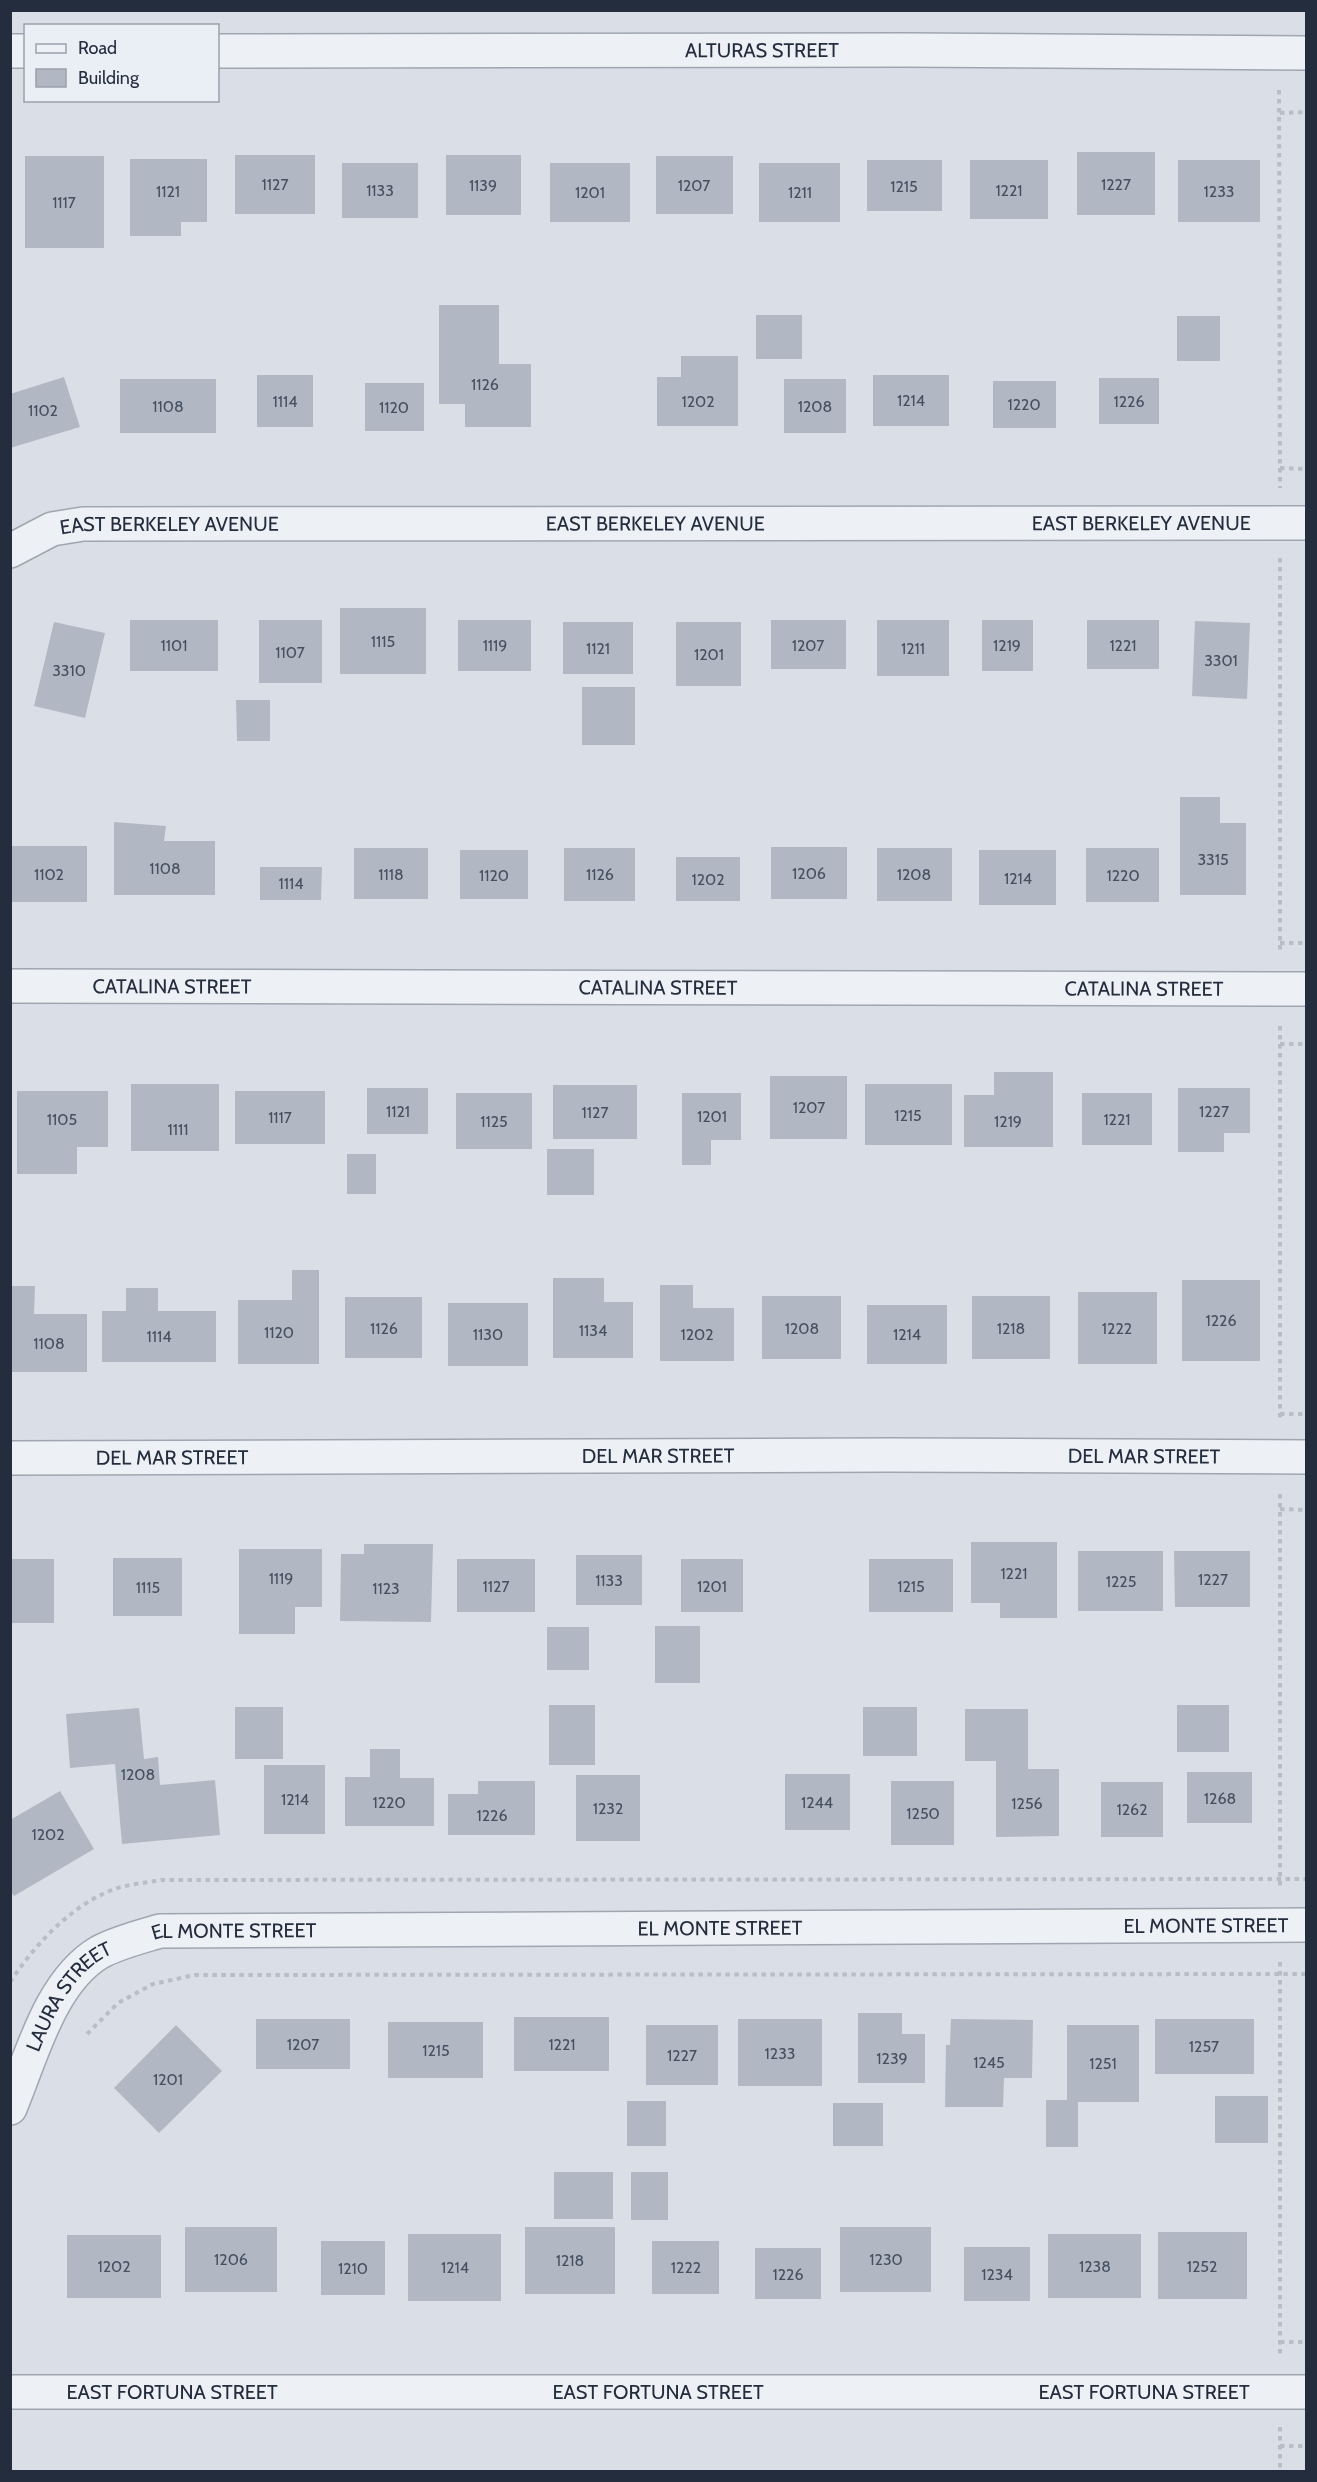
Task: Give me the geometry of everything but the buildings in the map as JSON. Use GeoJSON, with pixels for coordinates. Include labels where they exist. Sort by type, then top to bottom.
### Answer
{"type":"FeatureCollection","features":[{"type":"Feature","properties":{"kind":"street","name":"ALTURAS STREET"},"geometry":{"type":"LineString","coordinates":[[219,51],[916,50],[1293,53]]}},
{"type":"Feature","properties":{"kind":"street","name":"EAST BERKELEY AVENUE"},"geometry":{"type":"LineString","coordinates":[[10,551],[52,529],[82,524],[1293,523]]}},
{"type":"Feature","properties":{"kind":"street","name":"CATALINA STREET"},"geometry":{"type":"LineString","coordinates":[[10,986],[1293,989]]}},
{"type":"Feature","properties":{"kind":"street","name":"DEL MAR STREET"},"geometry":{"type":"LineString","coordinates":[[10,1458],[1293,1456]]}},
{"type":"Feature","properties":{"kind":"street","name":"EL MONTE STREET"},"geometry":{"type":"LineString","coordinates":[[133,1938],[160,1931],[189,1930],[386,1931],[1293,1925]]}},
{"type":"Feature","properties":{"kind":"street","name":"LAURA STREET"},"geometry":{"type":"LineString","coordinates":[[10,2108],[62,1988],[81,1966],[99,1953],[133,1938]]}},
{"type":"Feature","properties":{"kind":"street","name":"EAST FORTUNA STREET"},"geometry":{"type":"LineString","coordinates":[[10,2392],[1293,2392]]}},
{"type":"Feature","properties":{"kind":"path"},"geometry":{"type":"LineString","coordinates":[[1280,2472],[1280,2446],[1293,2392],[1280,2342],[1280,1974],[1293,1925],[1280,1879],[1280,1509],[1293,1456],[1280,1414],[1280,1044],[1293,989],[1280,943],[1293,523],[1280,468],[1280,113],[1293,53]]}},
{"type":"Feature","properties":{"kind":"path"},"geometry":{"type":"LineString","coordinates":[[1280,113],[1306,112]]}},
{"type":"Feature","properties":{"kind":"path"},"geometry":{"type":"LineString","coordinates":[[1280,468],[1306,468]]}},
{"type":"Feature","properties":{"kind":"path"},"geometry":{"type":"LineString","coordinates":[[1280,943],[1306,943]]}},
{"type":"Feature","properties":{"kind":"path"},"geometry":{"type":"LineString","coordinates":[[1280,1044],[1306,1044]]}},
{"type":"Feature","properties":{"kind":"path"},"geometry":{"type":"LineString","coordinates":[[1280,1414],[1306,1414]]}},
{"type":"Feature","properties":{"kind":"path"},"geometry":{"type":"LineString","coordinates":[[1280,1509],[1306,1510]]}},
{"type":"Feature","properties":{"kind":"path"},"geometry":{"type":"LineString","coordinates":[[10,1982],[49,1934],[73,1912],[112,1890],[161,1880],[1306,1879]]}},
{"type":"Feature","properties":{"kind":"path"},"geometry":{"type":"LineString","coordinates":[[87,2034],[118,2003],[153,1984],[195,1975],[1306,1974]]}},
{"type":"Feature","properties":{"kind":"path"},"geometry":{"type":"LineString","coordinates":[[1280,2342],[1306,2342]]}},
{"type":"Feature","properties":{"kind":"path"},"geometry":{"type":"LineString","coordinates":[[1280,2446],[1306,2446]]}}]}
